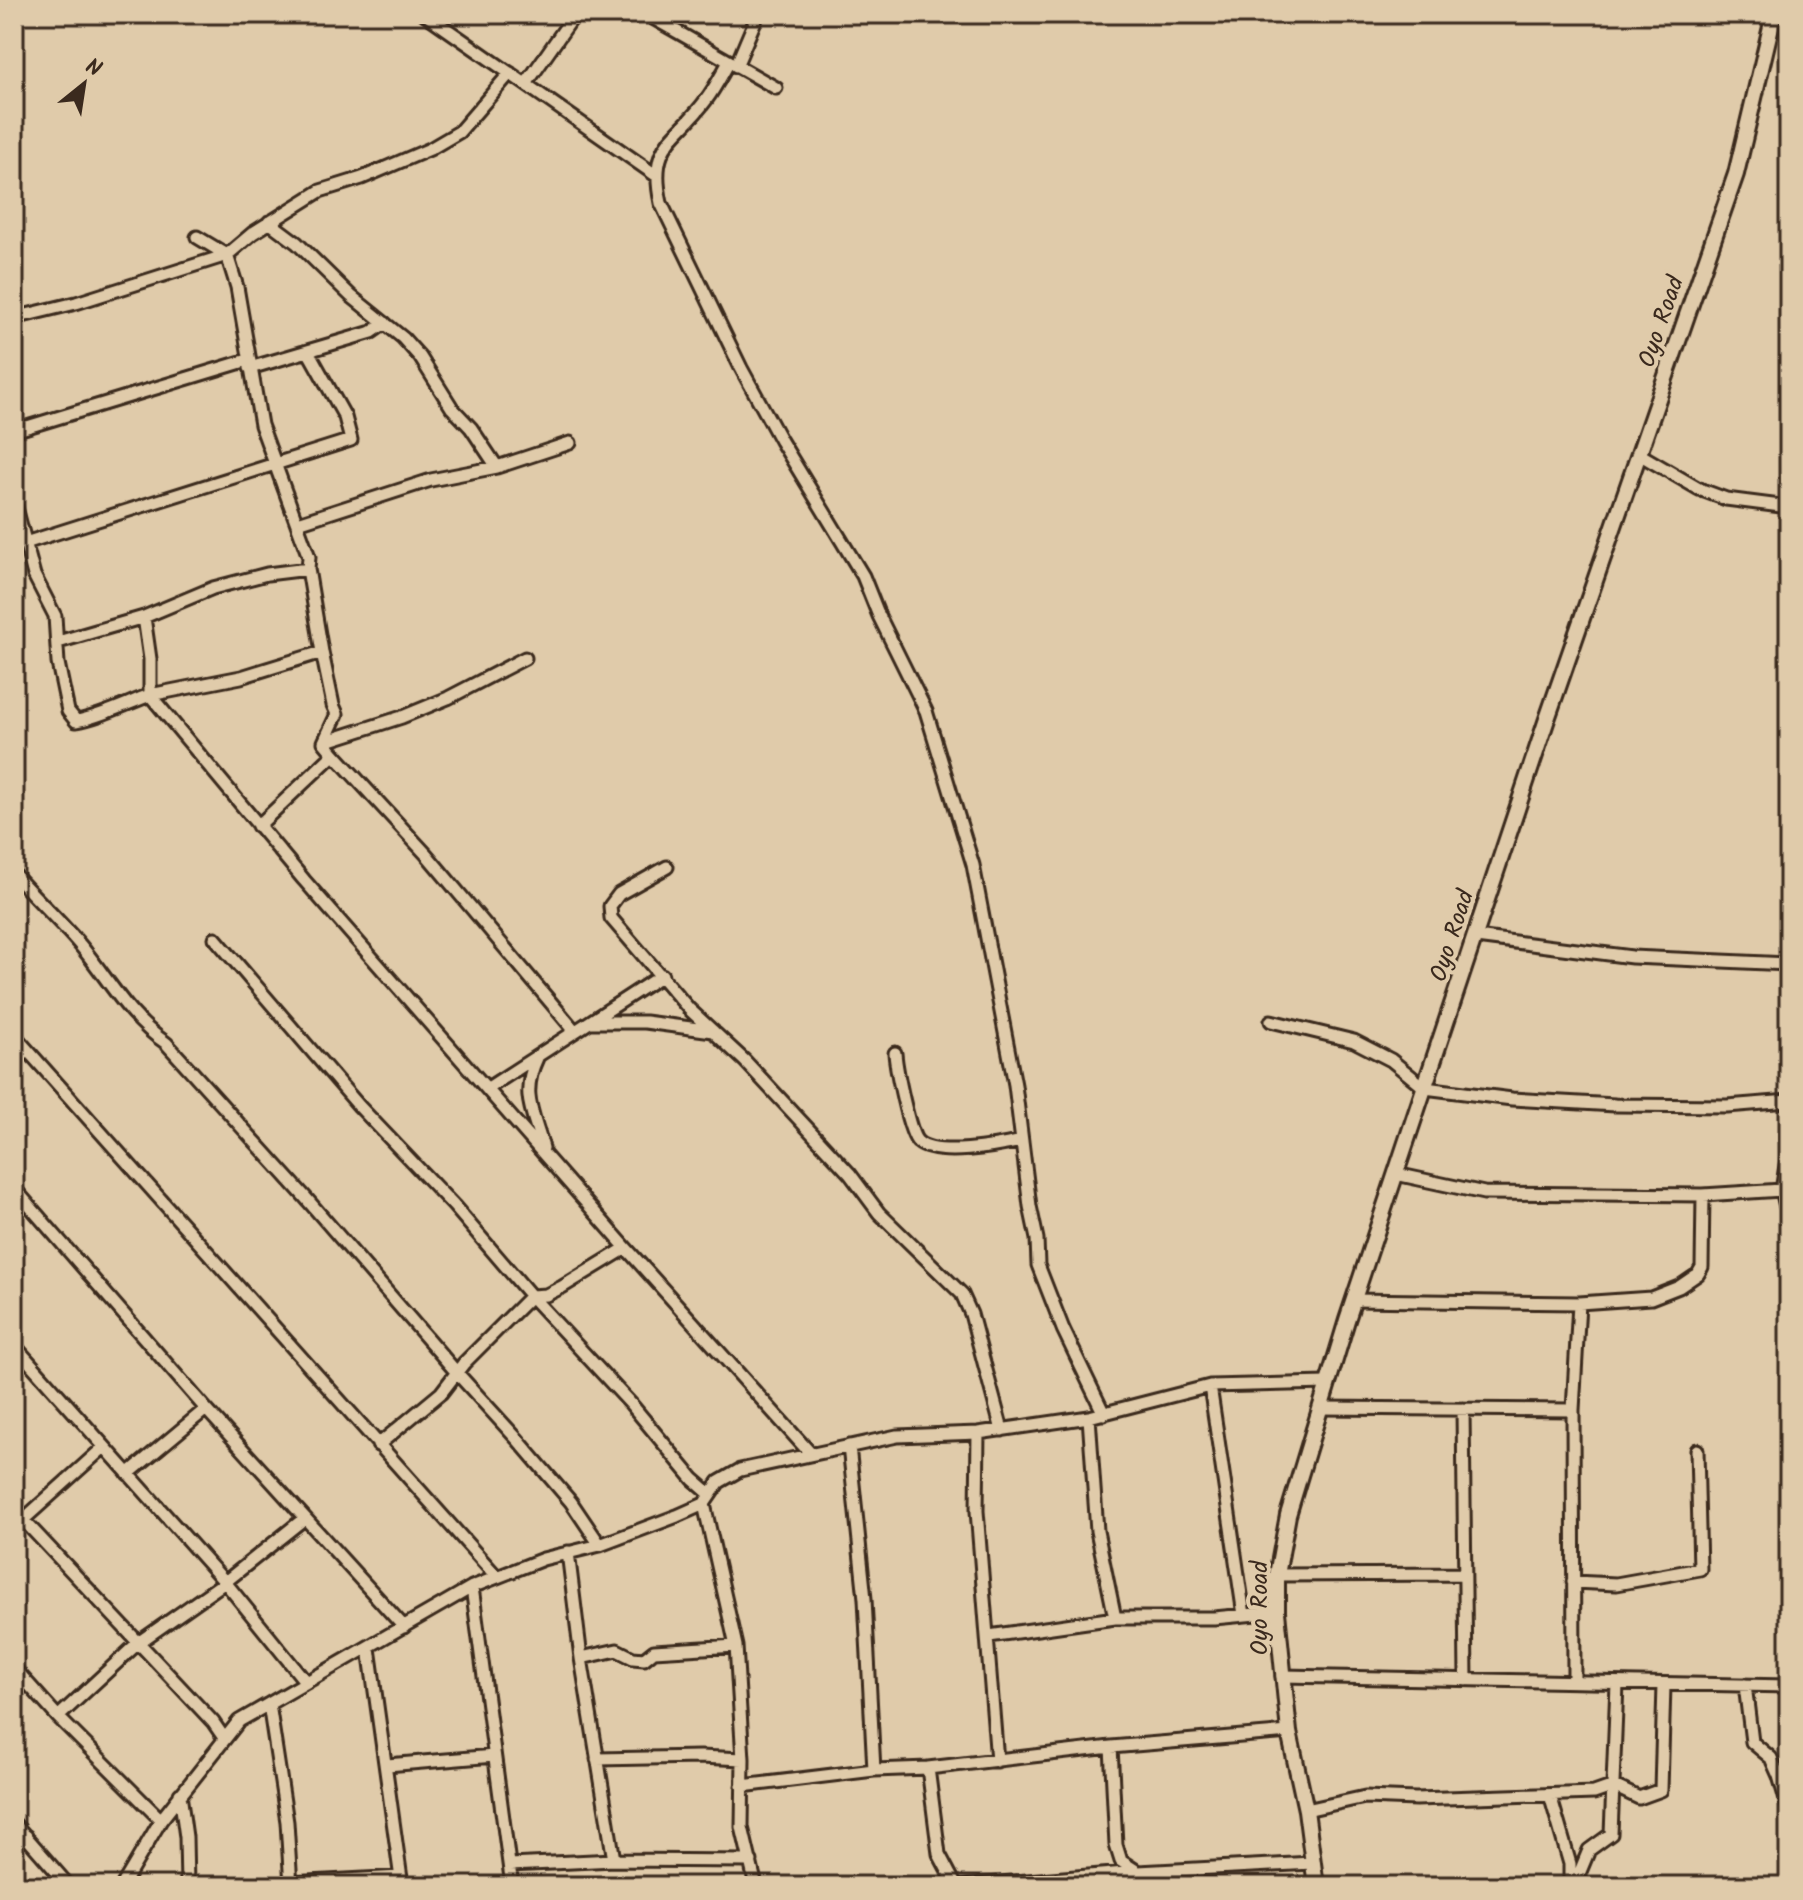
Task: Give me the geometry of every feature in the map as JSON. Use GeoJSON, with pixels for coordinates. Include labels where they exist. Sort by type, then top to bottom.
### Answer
{"type":"FeatureCollection","features":[{"type":"Feature","properties":{"kind":"street"},"geometry":{"type":"LineString","coordinates":[[425,14],[657,176]]}},
{"type":"Feature","properties":{"kind":"street"},"geometry":{"type":"LineString","coordinates":[[526,84],[575,14]]}},
{"type":"Feature","properties":{"kind":"street"},"geometry":{"type":"LineString","coordinates":[[646,14],[776,88]]}},
{"type":"Feature","properties":{"kind":"street"},"geometry":{"type":"LineString","coordinates":[[758,14],[733,64],[661,153],[657,176],[661,203],[781,441],[863,576],[879,616],[926,711],[973,865],[1006,1030],[1037,1239],[1038,1265],[1063,1329],[1104,1414]]}},
{"type":"Feature","properties":{"kind":"street","name":"Oyo Road"},"geometry":{"type":"LineString","coordinates":[[1316,1886],[1306,1810],[1289,1732],[1277,1612],[1277,1575],[1288,1515],[1353,1300],[1541,736],[1736,174],[1774,14]]}},
{"type":"Feature","properties":{"kind":"street"},"geometry":{"type":"LineString","coordinates":[[14,318],[76,303],[227,255],[269,222],[320,191],[362,178],[430,149],[459,132],[510,73]]}},
{"type":"Feature","properties":{"kind":"street"},"geometry":{"type":"LineString","coordinates":[[269,222],[297,243],[351,296],[403,338],[420,357],[452,408],[471,428],[497,467]]}},
{"type":"Feature","properties":{"kind":"street"},"geometry":{"type":"LineString","coordinates":[[197,237],[227,255],[237,287],[261,425],[309,557],[308,569],[322,652],[337,714],[324,742]]}},
{"type":"Feature","properties":{"kind":"street"},"geometry":{"type":"LineString","coordinates":[[14,431],[249,364],[308,351],[372,332],[385,323]]}},
{"type":"Feature","properties":{"kind":"street"},"geometry":{"type":"LineString","coordinates":[[25,543],[351,440],[345,417],[308,351]]}},
{"type":"Feature","properties":{"kind":"street"},"geometry":{"type":"LineString","coordinates":[[298,523],[431,480],[497,467],[570,443]]}},
{"type":"Feature","properties":{"kind":"street"},"geometry":{"type":"LineString","coordinates":[[1639,454],[1699,489],[1726,499],[1789,507]]}},
{"type":"Feature","properties":{"kind":"street"},"geometry":{"type":"LineString","coordinates":[[14,500],[34,575],[55,616],[58,663],[68,711],[76,721],[91,719],[150,695],[241,677],[322,652]]}},
{"type":"Feature","properties":{"kind":"street"},"geometry":{"type":"LineString","coordinates":[[58,642],[144,617],[213,588],[267,574],[308,569]]}},
{"type":"Feature","properties":{"kind":"street"},"geometry":{"type":"LineString","coordinates":[[144,617],[150,659],[150,695],[258,826],[626,1248],[811,1454]]}},
{"type":"Feature","properties":{"kind":"street"},"geometry":{"type":"LineString","coordinates":[[324,742],[402,717],[448,698],[525,658]]}},
{"type":"Feature","properties":{"kind":"street"},"geometry":{"type":"LineString","coordinates":[[324,742],[426,854],[574,1030]]}},
{"type":"Feature","properties":{"kind":"street"},"geometry":{"type":"LineString","coordinates":[[258,826],[334,754]]}},
{"type":"Feature","properties":{"kind":"street"},"geometry":{"type":"LineString","coordinates":[[667,867],[619,894],[610,906],[611,918],[689,1009],[715,1031],[850,1174],[879,1213],[962,1294],[971,1314],[1002,1430]]}},
{"type":"Feature","properties":{"kind":"street"},"geometry":{"type":"LineString","coordinates":[[14,874],[81,946],[102,977],[146,1029],[166,1043],[305,1197],[571,1502],[600,1545]]}},
{"type":"Feature","properties":{"kind":"street"},"geometry":{"type":"LineString","coordinates":[[1476,937],[1632,957],[1789,964]]}},
{"type":"Feature","properties":{"kind":"street"},"geometry":{"type":"LineString","coordinates":[[215,938],[359,1106],[454,1206],[531,1296],[631,1404],[707,1498],[736,1646],[743,1759],[742,1827],[756,1886]]}},
{"type":"Feature","properties":{"kind":"street"},"geometry":{"type":"LineString","coordinates":[[488,1088],[662,975]]}},
{"type":"Feature","properties":{"kind":"street"},"geometry":{"type":"LineString","coordinates":[[1271,1021],[1354,1041],[1391,1060],[1425,1088],[1512,1099],[1615,1105],[1727,1106],[1789,1101]]}},
{"type":"Feature","properties":{"kind":"street"},"geometry":{"type":"LineString","coordinates":[[590,1022],[645,1022],[715,1031]]}},
{"type":"Feature","properties":{"kind":"street"},"geometry":{"type":"LineString","coordinates":[[14,1035],[497,1577]]}},
{"type":"Feature","properties":{"kind":"street"},"geometry":{"type":"LineString","coordinates":[[895,1053],[910,1127],[916,1141],[929,1148],[966,1150],[1022,1141]]}},
{"type":"Feature","properties":{"kind":"street"},"geometry":{"type":"LineString","coordinates":[[537,1058],[528,1077],[529,1093],[531,1112],[544,1152]]}},
{"type":"Feature","properties":{"kind":"street"},"geometry":{"type":"LineString","coordinates":[[1789,1147],[1782,1190],[1789,1219]]}},
{"type":"Feature","properties":{"kind":"street"},"geometry":{"type":"LineString","coordinates":[[1396,1174],[1484,1193],[1703,1195],[1782,1190]]}},
{"type":"Feature","properties":{"kind":"street"},"geometry":{"type":"LineString","coordinates":[[14,1188],[206,1409],[404,1627]]}},
{"type":"Feature","properties":{"kind":"street"},"geometry":{"type":"LineString","coordinates":[[1353,1300],[1579,1303],[1651,1298],[1679,1287],[1698,1274],[1702,1267],[1703,1195]]}},
{"type":"Feature","properties":{"kind":"street"},"geometry":{"type":"LineString","coordinates":[[378,1445],[421,1411],[531,1296],[546,1295],[626,1248]]}},
{"type":"Feature","properties":{"kind":"street"},"geometry":{"type":"LineString","coordinates":[[1574,1682],[1573,1410],[1579,1303]]}},
{"type":"Feature","properties":{"kind":"street"},"geometry":{"type":"LineString","coordinates":[[14,1345],[225,1582],[305,1681]]}},
{"type":"Feature","properties":{"kind":"street"},"geometry":{"type":"LineString","coordinates":[[122,1886],[161,1820],[239,1721],[305,1681],[335,1669],[472,1587],[568,1552],[600,1545],[707,1498],[719,1482],[740,1470],[897,1436],[978,1433],[1089,1417],[1210,1386],[1327,1383]]}},
{"type":"Feature","properties":{"kind":"street"},"geometry":{"type":"LineString","coordinates":[[1210,1386],[1244,1615]]}},
{"type":"Feature","properties":{"kind":"street"},"geometry":{"type":"LineString","coordinates":[[1320,1408],[1573,1410]]}},
{"type":"Feature","properties":{"kind":"street"},"geometry":{"type":"LineString","coordinates":[[128,1474],[206,1409]]}},
{"type":"Feature","properties":{"kind":"street"},"geometry":{"type":"LineString","coordinates":[[1463,1409],[1466,1680]]}},
{"type":"Feature","properties":{"kind":"street"},"geometry":{"type":"LineString","coordinates":[[1089,1417],[1097,1531],[1115,1618]]}},
{"type":"Feature","properties":{"kind":"street"},"geometry":{"type":"LineString","coordinates":[[978,1433],[977,1511],[997,1761]]}},
{"type":"Feature","properties":{"kind":"street"},"geometry":{"type":"LineString","coordinates":[[849,1446],[865,1599],[874,1770]]}},
{"type":"Feature","properties":{"kind":"street"},"geometry":{"type":"LineString","coordinates":[[23,1520],[103,1448]]}},
{"type":"Feature","properties":{"kind":"street"},"geometry":{"type":"LineString","coordinates":[[1573,1582],[1616,1584],[1700,1569],[1697,1450]]}},
{"type":"Feature","properties":{"kind":"street"},"geometry":{"type":"LineString","coordinates":[[14,1510],[213,1722],[224,1738]]}},
{"type":"Feature","properties":{"kind":"street"},"geometry":{"type":"LineString","coordinates":[[58,1717],[138,1643],[225,1582],[305,1518]]}},
{"type":"Feature","properties":{"kind":"street"},"geometry":{"type":"LineString","coordinates":[[568,1552],[581,1658],[614,1860]]}},
{"type":"Feature","properties":{"kind":"street"},"geometry":{"type":"LineString","coordinates":[[1277,1575],[1464,1574]]}},
{"type":"Feature","properties":{"kind":"street"},"geometry":{"type":"LineString","coordinates":[[472,1587],[512,1886]]}},
{"type":"Feature","properties":{"kind":"street"},"geometry":{"type":"LineString","coordinates":[[989,1636],[1115,1618],[1214,1618],[1277,1612]]}},
{"type":"Feature","properties":{"kind":"street"},"geometry":{"type":"LineString","coordinates":[[581,1658],[617,1650],[633,1658],[644,1659],[654,1651],[736,1646]]}},
{"type":"Feature","properties":{"kind":"street"},"geometry":{"type":"LineString","coordinates":[[269,1704],[287,1822],[290,1885],[402,1882],[369,1648]]}},
{"type":"Feature","properties":{"kind":"street"},"geometry":{"type":"LineString","coordinates":[[14,1668],[58,1717],[161,1820]]}},
{"type":"Feature","properties":{"kind":"street"},"geometry":{"type":"LineString","coordinates":[[1282,1676],[1789,1686]]}},
{"type":"Feature","properties":{"kind":"street"},"geometry":{"type":"LineString","coordinates":[[1572,1886],[1589,1850],[1611,1834],[1617,1684]]}},
{"type":"Feature","properties":{"kind":"street"},"geometry":{"type":"LineString","coordinates":[[1306,1810],[1365,1797],[1416,1799],[1550,1795],[1594,1793],[1614,1786],[1639,1798],[1661,1790],[1664,1685]]}},
{"type":"Feature","properties":{"kind":"street"},"geometry":{"type":"LineString","coordinates":[[1745,1685],[1752,1742],[1771,1758],[1789,1810]]}},
{"type":"Feature","properties":{"kind":"street"},"geometry":{"type":"LineString","coordinates":[[742,1786],[874,1770],[928,1768],[1111,1747],[1289,1732]]}},
{"type":"Feature","properties":{"kind":"street"},"geometry":{"type":"LineString","coordinates":[[1111,1747],[1116,1845],[1121,1861],[1138,1872],[1140,1886]]}},
{"type":"Feature","properties":{"kind":"street"},"geometry":{"type":"LineString","coordinates":[[387,1765],[494,1756]]}},
{"type":"Feature","properties":{"kind":"street"},"geometry":{"type":"LineString","coordinates":[[597,1759],[743,1759]]}},
{"type":"Feature","properties":{"kind":"street"},"geometry":{"type":"LineString","coordinates":[[928,1768],[939,1854],[959,1886],[1312,1863]]}},
{"type":"Feature","properties":{"kind":"street"},"geometry":{"type":"LineString","coordinates":[[180,1794],[186,1837],[187,1886]]}},
{"type":"Feature","properties":{"kind":"street"},"geometry":{"type":"LineString","coordinates":[[1550,1795],[1570,1864],[1572,1886]]}},
{"type":"Feature","properties":{"kind":"street"},"geometry":{"type":"LineString","coordinates":[[14,1823],[69,1886]]}},
{"type":"Feature","properties":{"kind":"street"},"geometry":{"type":"LineString","coordinates":[[14,1847],[26,1836]]}},
{"type":"Feature","properties":{"kind":"street"},"geometry":{"type":"LineString","coordinates":[[510,1865],[614,1860],[751,1861]]}}]}
